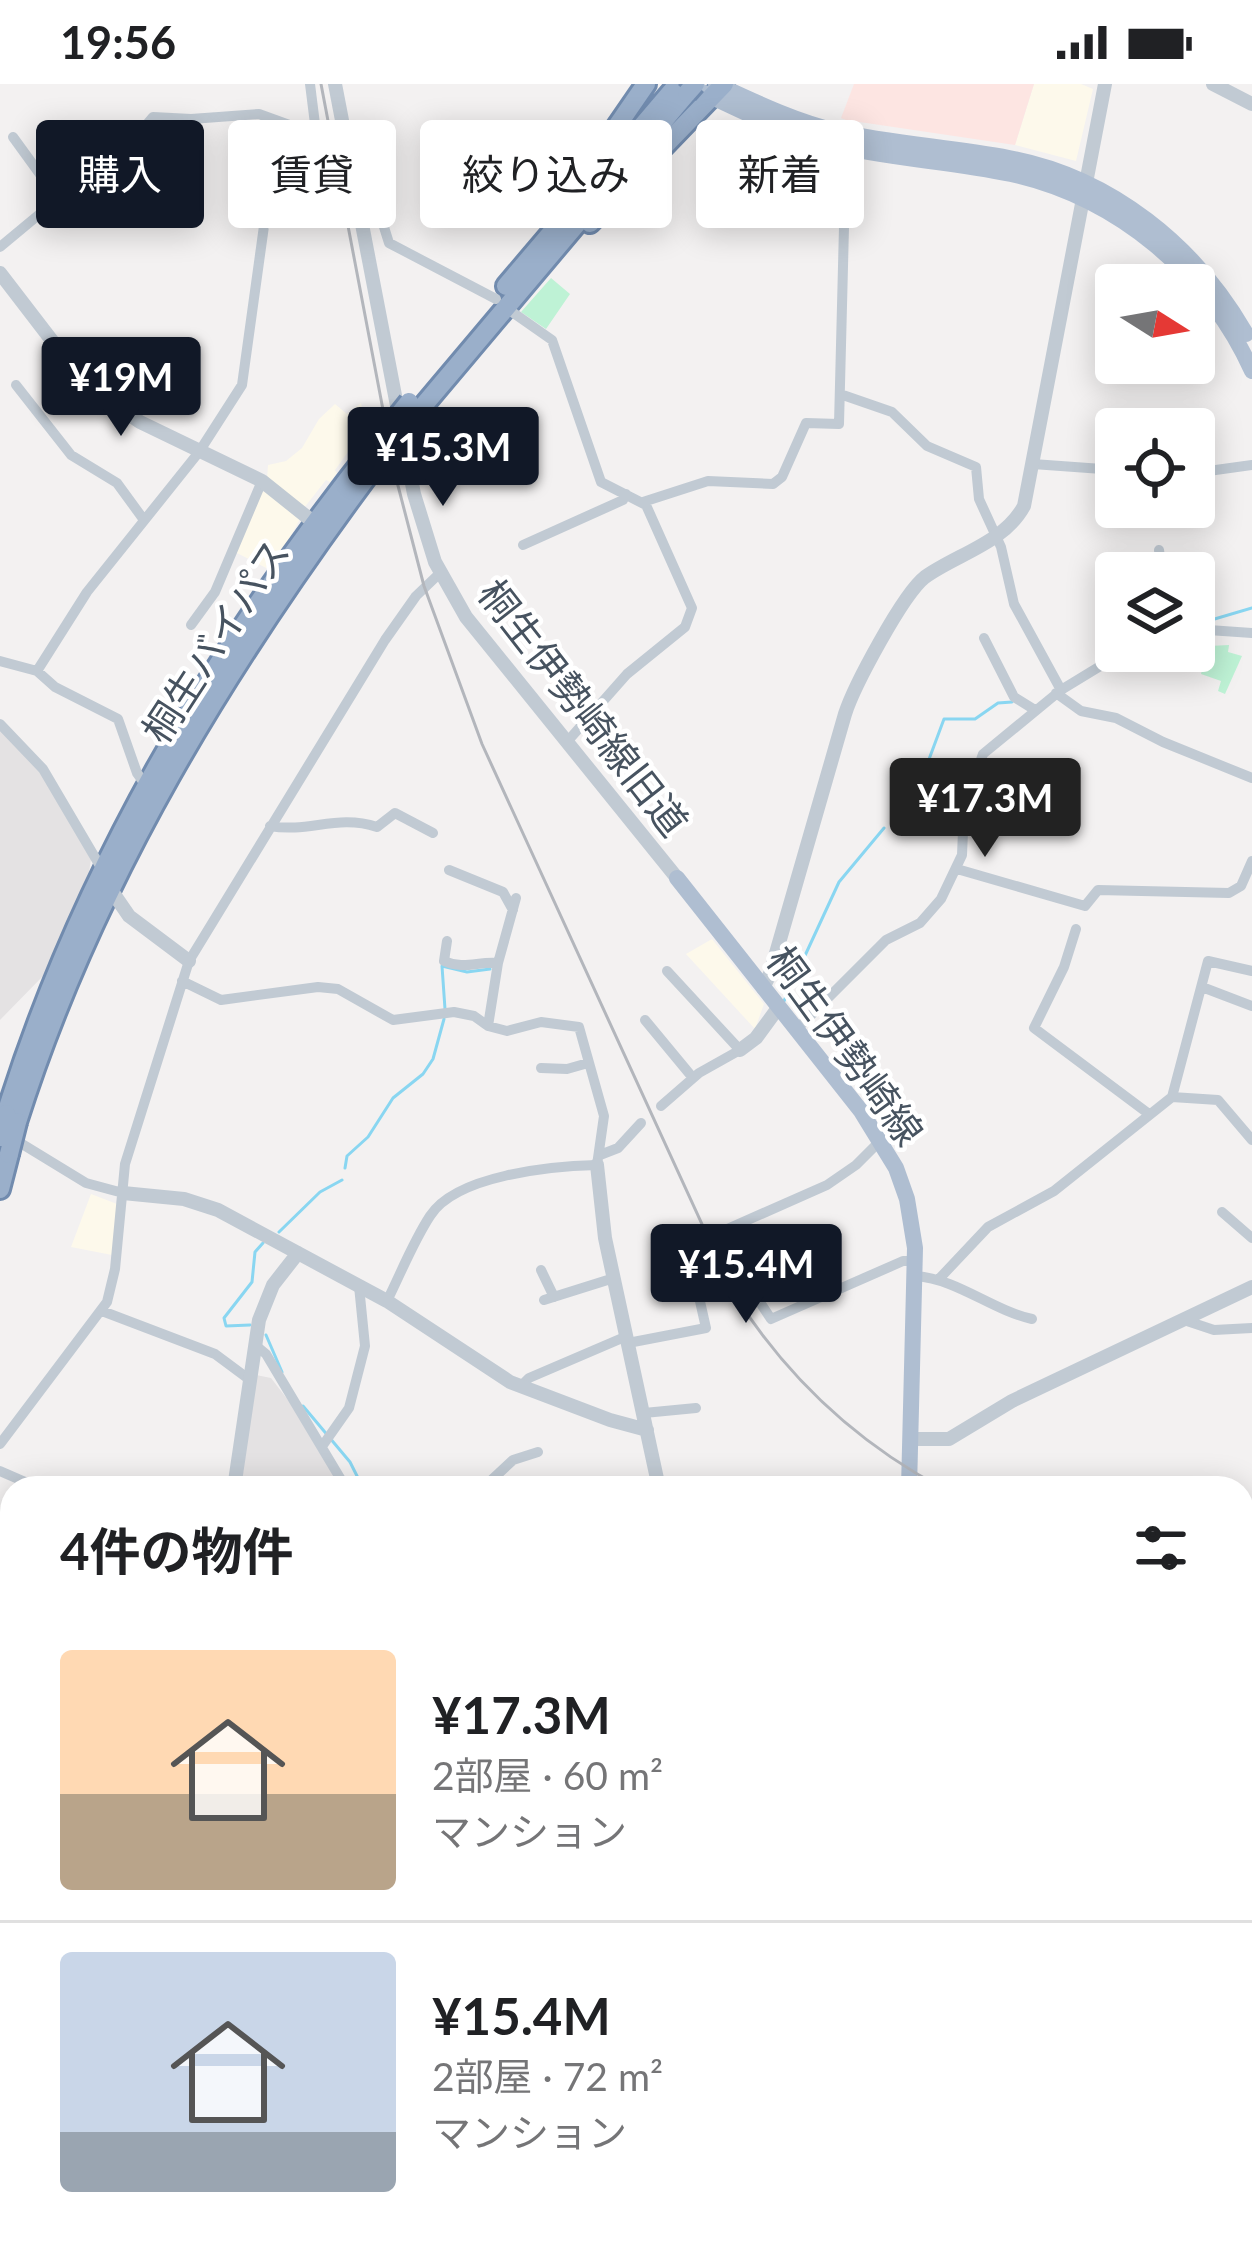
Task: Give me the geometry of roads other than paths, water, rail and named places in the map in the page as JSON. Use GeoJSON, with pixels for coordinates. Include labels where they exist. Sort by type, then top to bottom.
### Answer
{"type":"FeatureCollection","features":[{"type":"Feature","properties":{"kind":"highway"},"geometry":{"type":"LineString","coordinates":[[500,303],[509,273],[646,84]]}},
{"type":"Feature","properties":{"kind":"highway","name":"桐生バイパス"},"geometry":{"type":"LineString","coordinates":[[106,879],[147,788],[320,528],[411,410],[684,87]]}},
{"type":"Feature","properties":{"kind":"highway"},"geometry":{"type":"LineString","coordinates":[[500,303],[526,293],[719,88]]}},
{"type":"Feature","properties":{"kind":"highway","name":"桐生バイパス"},"geometry":{"type":"LineString","coordinates":[[0,1189],[7,1131],[56,970],[106,879],[320,528]]}},
{"type":"Feature","properties":{"kind":"main road"},"geometry":{"type":"LineString","coordinates":[[684,87],[719,88],[823,128],[1009,158],[1132,208],[1180,247],[1214,284],[1252,346]]}},
{"type":"Feature","properties":{"kind":"main road"},"geometry":{"type":"LineString","coordinates":[[719,88],[774,120]]}},
{"type":"Feature","properties":{"kind":"main road"},"geometry":{"type":"LineString","coordinates":[[864,151],[1007,173],[1085,192],[1172,259],[1220,315],[1252,371]]}},
{"type":"Feature","properties":{"kind":"main road","name":"桐生伊勢崎線"},"geometry":{"type":"LineString","coordinates":[[676,878],[880,1140],[907,1199],[916,1269],[909,1476]]}},
{"type":"Feature","properties":{"kind":"street"},"geometry":{"type":"LineString","coordinates":[[310,84],[315,120]]}},
{"type":"Feature","properties":{"kind":"street","name":"桐生伊勢崎線旧道"},"geometry":{"type":"LineString","coordinates":[[335,84],[343,120]]}},
{"type":"Feature","properties":{"kind":"street"},"geometry":{"type":"LineString","coordinates":[[763,988],[844,714],[861,676],[921,580],[995,536],[1022,511],[1106,84]]}},
{"type":"Feature","properties":{"kind":"street"},"geometry":{"type":"LineString","coordinates":[[1213,84],[1240,90],[1252,104]]}},
{"type":"Feature","properties":{"kind":"street"},"geometry":{"type":"LineString","coordinates":[[150,120],[254,113],[274,120]]}},
{"type":"Feature","properties":{"kind":"street"},"geometry":{"type":"LineString","coordinates":[[13,136],[36,168]]}},
{"type":"Feature","properties":{"kind":"street"},"geometry":{"type":"LineString","coordinates":[[0,247],[36,217]]}},
{"type":"Feature","properties":{"kind":"street"},"geometry":{"type":"LineString","coordinates":[[37,671],[87,592],[199,452],[245,378],[264,228]]}},
{"type":"Feature","properties":{"kind":"street","name":"桐生伊勢崎線旧道"},"geometry":{"type":"LineString","coordinates":[[363,228],[407,460],[420,518],[440,573],[466,617],[676,878]]}},
{"type":"Feature","properties":{"kind":"street"},"geometry":{"type":"LineString","coordinates":[[384,228],[389,243],[500,303],[552,340],[601,482],[643,502],[690,599],[691,619],[627,674],[566,743]]}},
{"type":"Feature","properties":{"kind":"street"},"geometry":{"type":"LineString","coordinates":[[643,502],[708,481],[773,484],[782,477],[806,423],[839,424],[845,228]]}},
{"type":"Feature","properties":{"kind":"street"},"geometry":{"type":"LineString","coordinates":[[3,283],[86,385],[140,422],[262,481],[320,528]]}},
{"type":"Feature","properties":{"kind":"street"},"geometry":{"type":"LineString","coordinates":[[16,385],[71,454],[117,483],[144,520]]}},
{"type":"Feature","properties":{"kind":"street"},"geometry":{"type":"LineString","coordinates":[[840,394],[892,412],[927,446],[976,467],[979,499],[1019,616],[1059,691],[1085,713],[1116,718],[1252,778]]}},
{"type":"Feature","properties":{"kind":"street"},"geometry":{"type":"LineString","coordinates":[[407,460],[447,442]]}},
{"type":"Feature","properties":{"kind":"street"},"geometry":{"type":"LineString","coordinates":[[1033,464],[1095,468]]}},
{"type":"Feature","properties":{"kind":"street"},"geometry":{"type":"LineString","coordinates":[[1215,470],[1252,465]]}},
{"type":"Feature","properties":{"kind":"street"},"geometry":{"type":"LineString","coordinates":[[191,625],[215,592],[262,481]]}},
{"type":"Feature","properties":{"kind":"street"},"geometry":{"type":"LineString","coordinates":[[524,545],[623,500],[626,494]]}},
{"type":"Feature","properties":{"kind":"street"},"geometry":{"type":"LineString","coordinates":[[0,1444],[102,1311],[112,1289],[128,1155],[189,961],[385,640],[424,586],[440,573]]}},
{"type":"Feature","properties":{"kind":"street"},"geometry":{"type":"LineString","coordinates":[[1215,630],[1252,633]]}},
{"type":"Feature","properties":{"kind":"street"},"geometry":{"type":"LineString","coordinates":[[984,638],[1014,697],[1035,710]]}},
{"type":"Feature","properties":{"kind":"street"},"geometry":{"type":"LineString","coordinates":[[0,661],[37,671],[55,687],[118,719],[147,788]]}},
{"type":"Feature","properties":{"kind":"street"},"geometry":{"type":"LineString","coordinates":[[796,1030],[886,940],[920,922],[941,899],[962,855],[964,808],[979,760],[1059,691],[1095,669]]}},
{"type":"Feature","properties":{"kind":"street"},"geometry":{"type":"LineString","coordinates":[[0,724],[43,769],[129,916],[189,961]]}},
{"type":"Feature","properties":{"kind":"street"},"geometry":{"type":"LineString","coordinates":[[270,826],[306,828],[347,820],[377,827],[395,813],[433,833]]}},
{"type":"Feature","properties":{"kind":"street"},"geometry":{"type":"LineString","coordinates":[[957,869],[1075,906],[1088,905],[1098,890],[1226,894],[1248,880],[1252,861]]}},
{"type":"Feature","properties":{"kind":"street"},"geometry":{"type":"LineString","coordinates":[[449,870],[502,892],[514,904],[488,1026]]}},
{"type":"Feature","properties":{"kind":"street"},"geometry":{"type":"LineString","coordinates":[[1076,929],[1064,968],[1034,1028],[1148,1114]]}},
{"type":"Feature","properties":{"kind":"street"},"geometry":{"type":"LineString","coordinates":[[447,941],[444,961],[450,964],[498,963]]}},
{"type":"Feature","properties":{"kind":"street"},"geometry":{"type":"LineString","coordinates":[[1172,1097],[1208,961],[1252,971]]}},
{"type":"Feature","properties":{"kind":"street"},"geometry":{"type":"LineString","coordinates":[[667,971],[740,1050]]}},
{"type":"Feature","properties":{"kind":"street"},"geometry":{"type":"LineString","coordinates":[[182,981],[221,1000],[318,987],[338,989],[393,1020],[454,1012],[515,1031],[541,1022],[577,1024],[604,1116],[598,1160],[614,1278],[657,1476]]}},
{"type":"Feature","properties":{"kind":"street"},"geometry":{"type":"LineString","coordinates":[[1202,987],[1252,1006]]}},
{"type":"Feature","properties":{"kind":"street"},"geometry":{"type":"LineString","coordinates":[[661,1106],[693,1078],[756,1038],[778,1008]]}},
{"type":"Feature","properties":{"kind":"street"},"geometry":{"type":"LineString","coordinates":[[645,1020],[693,1078]]}},
{"type":"Feature","properties":{"kind":"street"},"geometry":{"type":"LineString","coordinates":[[541,1068],[564,1070],[588,1063]]}},
{"type":"Feature","properties":{"kind":"street"},"geometry":{"type":"LineString","coordinates":[[938,1280],[988,1227],[1054,1191],[1172,1097],[1218,1100],[1252,1141]]}},
{"type":"Feature","properties":{"kind":"street"},"geometry":{"type":"LineString","coordinates":[[387,1301],[431,1213],[497,1175],[598,1160],[618,1148],[641,1123]]}},
{"type":"Feature","properties":{"kind":"street"},"geometry":{"type":"LineString","coordinates":[[7,1131],[23,1148],[86,1183],[206,1205],[387,1301],[520,1387],[647,1430]]}},
{"type":"Feature","properties":{"kind":"street"},"geometry":{"type":"LineString","coordinates":[[880,1140],[827,1185],[725,1230],[718,1239],[771,1319],[898,1263],[1012,1315],[1032,1319]]}},
{"type":"Feature","properties":{"kind":"street"},"geometry":{"type":"LineString","coordinates":[[1222,1212],[1252,1238]]}},
{"type":"Feature","properties":{"kind":"street"},"geometry":{"type":"LineString","coordinates":[[236,1476],[254,1344],[268,1295],[298,1253]]}},
{"type":"Feature","properties":{"kind":"street"},"geometry":{"type":"LineString","coordinates":[[541,1270],[546,1273],[549,1298],[614,1278]]}},
{"type":"Feature","properties":{"kind":"street"},"geometry":{"type":"LineString","coordinates":[[328,1439],[349,1408],[365,1346],[359,1286]]}},
{"type":"Feature","properties":{"kind":"street"},"geometry":{"type":"LineString","coordinates":[[911,1439],[949,1439],[1012,1401],[1252,1287]]}},
{"type":"Feature","properties":{"kind":"street"},"geometry":{"type":"LineString","coordinates":[[520,1387],[530,1378],[628,1340],[706,1328],[697,1288]]}},
{"type":"Feature","properties":{"kind":"street"},"geometry":{"type":"LineString","coordinates":[[102,1311],[215,1354],[250,1380]]}},
{"type":"Feature","properties":{"kind":"street"},"geometry":{"type":"LineString","coordinates":[[1184,1320],[1219,1330],[1252,1328]]}},
{"type":"Feature","properties":{"kind":"street"},"geometry":{"type":"LineString","coordinates":[[254,1344],[266,1354],[298,1413],[328,1439],[342,1476]]}},
{"type":"Feature","properties":{"kind":"street"},"geometry":{"type":"LineString","coordinates":[[644,1413],[696,1408]]}},
{"type":"Feature","properties":{"kind":"street"},"geometry":{"type":"LineString","coordinates":[[496,1476],[513,1460],[538,1453]]}},
{"type":"Feature","properties":{"kind":"waterway"},"geometry":{"type":"LineString","coordinates":[[1215,619],[1252,608]]}},
{"type":"Feature","properties":{"kind":"waterway"},"geometry":{"type":"LineString","coordinates":[[943,779],[925,770],[944,719],[975,719],[998,703],[1012,702]]}},
{"type":"Feature","properties":{"kind":"waterway"},"geometry":{"type":"LineString","coordinates":[[784,1001],[839,882],[884,828]]}},
{"type":"Feature","properties":{"kind":"waterway"},"geometry":{"type":"LineString","coordinates":[[445,1009],[442,966],[467,972],[490,969]]}},
{"type":"Feature","properties":{"kind":"waterway"},"geometry":{"type":"LineString","coordinates":[[345,1168],[347,1156],[368,1137],[393,1098],[423,1074],[433,1059],[444,1019]]}},
{"type":"Feature","properties":{"kind":"waterway"},"geometry":{"type":"LineString","coordinates":[[279,1232],[320,1192],[342,1180]]}},
{"type":"Feature","properties":{"kind":"waterway"},"geometry":{"type":"LineString","coordinates":[[250,1325],[226,1326],[224,1318],[252,1282],[255,1252],[263,1243]]}},
{"type":"Feature","properties":{"kind":"waterway"},"geometry":{"type":"LineString","coordinates":[[266,1335],[282,1372]]}},
{"type":"Feature","properties":{"kind":"waterway"},"geometry":{"type":"LineString","coordinates":[[303,1406],[357,1476]]}},
{"type":"Feature","properties":{"kind":"railway"},"geometry":{"type":"LineString","coordinates":[[321,84],[396,478],[424,586],[482,744],[734,1294],[776,1352],[825,1404],[921,1476]]}}]}
